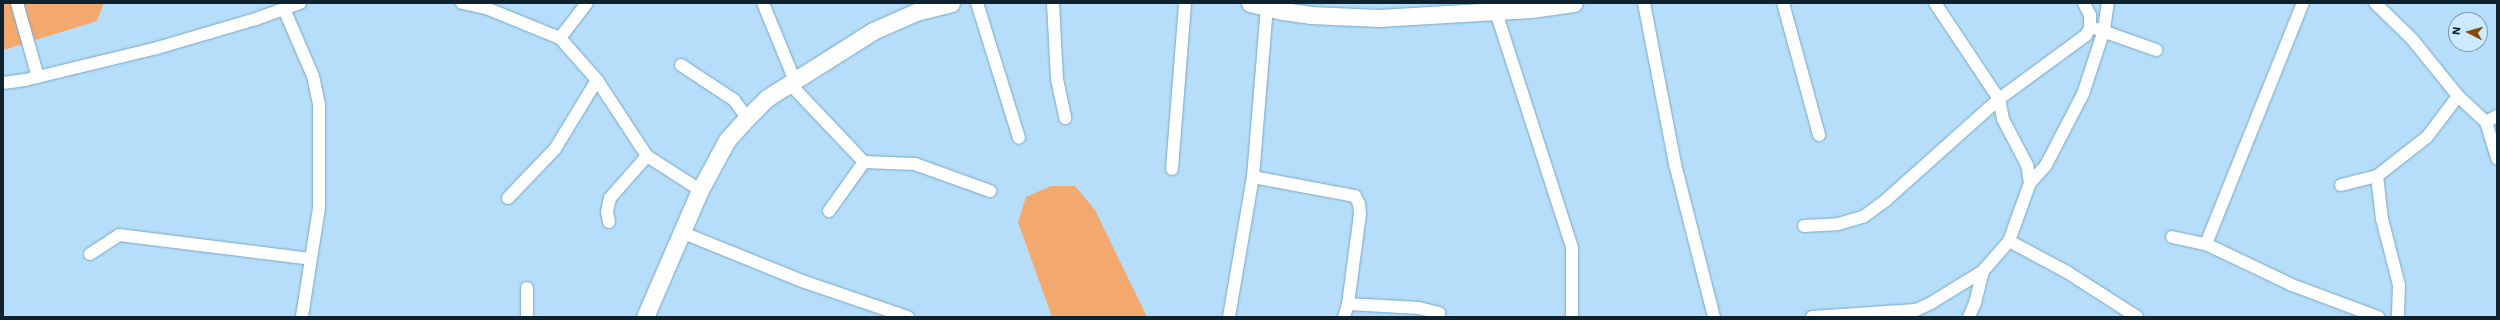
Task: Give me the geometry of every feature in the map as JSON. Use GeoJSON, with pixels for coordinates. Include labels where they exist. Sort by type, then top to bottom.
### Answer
{"type":"FeatureCollection","features":[{"type":"Feature","properties":{"kind":"street"},"geometry":{"type":"LineString","coordinates":[[17,3],[38,77]]}},
{"type":"Feature","properties":{"kind":"street"},"geometry":{"type":"LineString","coordinates":[[3,83],[38,77],[157,48],[300,3]]}},
{"type":"Feature","properties":{"kind":"street"},"geometry":{"type":"LineString","coordinates":[[462,3],[486,8],[560,38],[597,80],[647,156],[700,190]]}},
{"type":"Feature","properties":{"kind":"street"},"geometry":{"type":"LineString","coordinates":[[560,38],[587,3]]}},
{"type":"Feature","properties":{"kind":"street"},"geometry":{"type":"LineString","coordinates":[[763,3],[792,82],[864,162],[915,164],[990,191]]}},
{"type":"Feature","properties":{"kind":"street"},"geometry":{"type":"LineString","coordinates":[[645,317],[700,190],[727,140],[767,98],[873,31],[916,12],[951,3]]}},
{"type":"Feature","properties":{"kind":"street"},"geometry":{"type":"LineString","coordinates":[[977,3],[1019,138]]}},
{"type":"Feature","properties":{"kind":"street"},"geometry":{"type":"LineString","coordinates":[[1053,3],[1057,79],[1065,118]]}},
{"type":"Feature","properties":{"kind":"street"},"geometry":{"type":"LineString","coordinates":[[1172,169],[1185,3]]}},
{"type":"Feature","properties":{"kind":"street"},"geometry":{"type":"LineString","coordinates":[[1229,317],[1253,177],[1258,5],[1283,11],[1342,18],[1496,12],[1574,3]]}},
{"type":"Feature","properties":{"kind":"street"},"geometry":{"type":"LineString","coordinates":[[1644,3],[1675,164],[1714,317]]}},
{"type":"Feature","properties":{"kind":"street"},"geometry":{"type":"LineString","coordinates":[[1782,3],[1819,135]]}},
{"type":"Feature","properties":{"kind":"street"},"geometry":{"type":"LineString","coordinates":[[1935,3],[1999,99],[2003,120],[2026,165],[2030,183]]}},
{"type":"Feature","properties":{"kind":"street"},"geometry":{"type":"LineString","coordinates":[[1804,226],[1838,224],[1863,218],[1999,99],[2076,44],[2090,28],[2090,15],[2084,3]]}},
{"type":"Feature","properties":{"kind":"street"},"geometry":{"type":"LineString","coordinates":[[1812,317],[1916,310],[1931,304],[1983,271],[2009,241],[2030,183],[2046,165],[2083,94],[2104,30],[2108,3]]}},
{"type":"Feature","properties":{"kind":"street"},"geometry":{"type":"LineString","coordinates":[[2206,244],[2303,3]]}},
{"type":"Feature","properties":{"kind":"street"},"geometry":{"type":"LineString","coordinates":[[2375,3],[2412,39],[2458,96],[2492,119],[2497,158]]}},
{"type":"Feature","properties":{"kind":"street"},"geometry":{"type":"LineString","coordinates":[[284,9],[313,76],[319,105],[320,208],[302,317]]}},
{"type":"Feature","properties":{"kind":"street"},"geometry":{"type":"LineString","coordinates":[[1496,12],[1572,248],[1572,317]]}},
{"type":"Feature","properties":{"kind":"street"},"geometry":{"type":"LineString","coordinates":[[2090,28],[2104,30],[2156,50]]}},
{"type":"Feature","properties":{"kind":"street"},"geometry":{"type":"LineString","coordinates":[[680,65],[734,100],[748,118]]}},
{"type":"Feature","properties":{"kind":"street"},"geometry":{"type":"LineString","coordinates":[[508,198],[555,149],[597,80]]}},
{"type":"Feature","properties":{"kind":"street"},"geometry":{"type":"LineString","coordinates":[[2341,185],[2377,176],[2427,137],[2458,96]]}},
{"type":"Feature","properties":{"kind":"street"},"geometry":{"type":"LineString","coordinates":[[609,222],[607,212],[610,198],[647,156]]}},
{"type":"Feature","properties":{"kind":"street"},"geometry":{"type":"LineString","coordinates":[[829,211],[864,162]]}},
{"type":"Feature","properties":{"kind":"street"},"geometry":{"type":"LineString","coordinates":[[2377,176],[2382,218],[2399,285],[2398,317]]}},
{"type":"Feature","properties":{"kind":"street"},"geometry":{"type":"LineString","coordinates":[[1253,177],[1355,196],[1359,204],[1360,214],[1348,304],[1344,317]]}},
{"type":"Feature","properties":{"kind":"street"},"geometry":{"type":"LineString","coordinates":[[681,232],[802,281],[908,317]]}},
{"type":"Feature","properties":{"kind":"street"},"geometry":{"type":"LineString","coordinates":[[90,254],[119,235],[311,259]]}},
{"type":"Feature","properties":{"kind":"street"},"geometry":{"type":"LineString","coordinates":[[2172,237],[2206,244],[2292,284],[2378,317]]}},
{"type":"Feature","properties":{"kind":"street"},"geometry":{"type":"LineString","coordinates":[[2009,241],[2067,272],[2137,317]]}},
{"type":"Feature","properties":{"kind":"street"},"geometry":{"type":"LineString","coordinates":[[1969,317],[1975,303],[1983,271]]}},
{"type":"Feature","properties":{"kind":"street"},"geometry":{"type":"LineString","coordinates":[[527,288],[527,317]]}},
{"type":"Feature","properties":{"kind":"street"},"geometry":{"type":"LineString","coordinates":[[1348,304],[1420,308],[1439,313]]}},
{"type":"Feature","properties":{"kind":"shaded area"},"geometry":{"type":"Polygon","coordinates":[[[3,3],[104,3],[97,21],[3,50],[3,3]]]}},
{"type":"Feature","properties":{"kind":"shaded area"},"geometry":{"type":"Polygon","coordinates":[[[1051,186],[1075,186],[1095,210],[1147,317],[1052,317],[1018,222],[1026,197],[1051,186]]]}}]}
